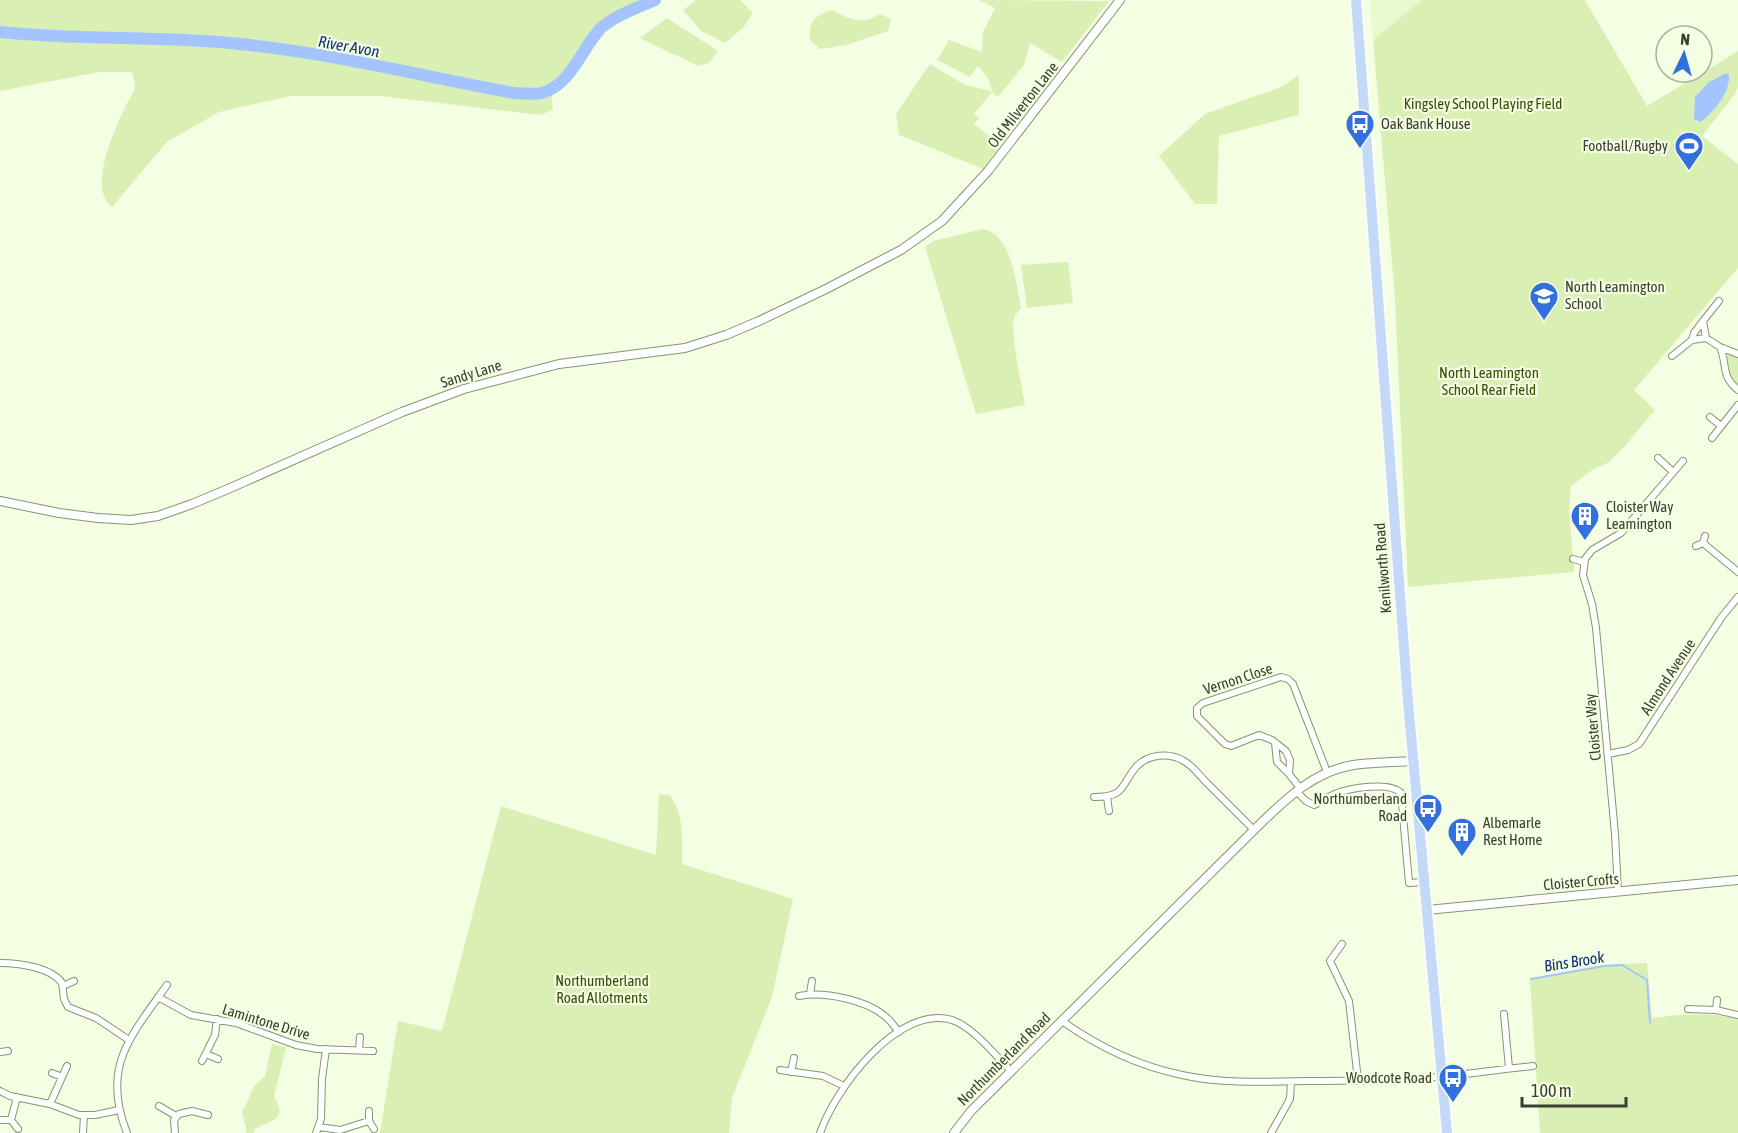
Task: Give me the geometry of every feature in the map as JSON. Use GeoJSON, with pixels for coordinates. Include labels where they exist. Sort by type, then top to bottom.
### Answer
{"type":"FeatureCollection","features":[{"type":"Feature","properties":{"kind":"highway","name":"Kenilworth Road"},"geometry":{"type":"LineString","coordinates":[[1356,0],[1399,588],[1446,1133]]}},
{"type":"Feature","properties":{"kind":"street","name":"Old Milverton Lane"},"geometry":{"type":"LineString","coordinates":[[942,221],[993,165],[1120,0]]}},
{"type":"Feature","properties":{"kind":"street","name":"Sandy Lane"},"geometry":{"type":"LineString","coordinates":[[0,501],[59,513],[106,519],[137,519],[164,514],[228,489],[402,412],[464,389],[553,365],[675,350],[726,335],[792,306],[883,260],[920,238],[942,221]]}},
{"type":"Feature","properties":{"kind":"street"},"geometry":{"type":"LineString","coordinates":[[1692,340],[1694,333],[1719,301]]}},
{"type":"Feature","properties":{"kind":"street"},"geometry":{"type":"LineString","coordinates":[[1704,321],[1706,338]]}},
{"type":"Feature","properties":{"kind":"street"},"geometry":{"type":"LineString","coordinates":[[1672,356],[1692,340],[1706,338],[1738,354]]}},
{"type":"Feature","properties":{"kind":"street"},"geometry":{"type":"LineString","coordinates":[[1720,347],[1725,359],[1726,378],[1738,390]]}},
{"type":"Feature","properties":{"kind":"street"},"geometry":{"type":"LineString","coordinates":[[1712,438],[1738,405]]}},
{"type":"Feature","properties":{"kind":"street"},"geometry":{"type":"LineString","coordinates":[[1710,417],[1721,426]]}},
{"type":"Feature","properties":{"kind":"street"},"geometry":{"type":"LineString","coordinates":[[1658,458],[1673,472]]}},
{"type":"Feature","properties":{"kind":"street"},"geometry":{"type":"LineString","coordinates":[[1573,559],[1584,562],[1592,550],[1621,533],[1683,461]]}},
{"type":"Feature","properties":{"kind":"street"},"geometry":{"type":"LineString","coordinates":[[1705,536],[1700,545],[1738,572]]}},
{"type":"Feature","properties":{"kind":"street","name":"Cloister Way"},"geometry":{"type":"LineString","coordinates":[[1584,562],[1582,575],[1595,614],[1618,892]]}},
{"type":"Feature","properties":{"kind":"street","name":"Almond Avenue"},"geometry":{"type":"LineString","coordinates":[[1608,754],[1628,750],[1638,744],[1721,618],[1738,597]]}},
{"type":"Feature","properties":{"kind":"street","name":"Vernon Close"},"geometry":{"type":"LineString","coordinates":[[1275,743],[1259,735],[1231,746],[1226,744],[1197,716],[1197,708],[1203,703],[1281,677],[1288,679],[1293,684],[1327,772]]}},
{"type":"Feature","properties":{"kind":"street"},"geometry":{"type":"LineString","coordinates":[[1275,743],[1282,747],[1288,755],[1289,774]]}},
{"type":"Feature","properties":{"kind":"street"},"geometry":{"type":"LineString","coordinates":[[1275,743],[1276,762],[1289,774],[1306,801],[1314,805],[1347,790],[1388,786],[1396,788],[1401,793],[1409,882],[1424,882]]}},
{"type":"Feature","properties":{"kind":"street"},"geometry":{"type":"LineString","coordinates":[[1094,797],[1107,797],[1121,790],[1144,760],[1160,756],[1176,757],[1191,767],[1254,830]]}},
{"type":"Feature","properties":{"kind":"street","name":"Northumberland Road"},"geometry":{"type":"LineString","coordinates":[[954,1133],[965,1117],[1011,1071],[1254,830],[1298,790],[1327,772],[1352,765],[1414,761]]}},
{"type":"Feature","properties":{"kind":"street"},"geometry":{"type":"LineString","coordinates":[[1107,797],[1110,811]]}},
{"type":"Feature","properties":{"kind":"street","name":"Cloister Crofts"},"geometry":{"type":"LineString","coordinates":[[1427,910],[1738,880]]}},
{"type":"Feature","properties":{"kind":"street"},"geometry":{"type":"LineString","coordinates":[[1342,944],[1330,961],[1349,1001],[1358,1080]]}},
{"type":"Feature","properties":{"kind":"street"},"geometry":{"type":"LineString","coordinates":[[0,963],[49,972],[59,979],[63,986],[64,1001],[68,1007],[96,1018],[129,1040]]}},
{"type":"Feature","properties":{"kind":"street"},"geometry":{"type":"LineString","coordinates":[[63,986],[74,981]]}},
{"type":"Feature","properties":{"kind":"street"},"geometry":{"type":"LineString","coordinates":[[810,994],[812,981]]}},
{"type":"Feature","properties":{"kind":"street"},"geometry":{"type":"LineString","coordinates":[[127,1133],[119,1110],[118,1074],[122,1057],[129,1040],[166,985]]}},
{"type":"Feature","properties":{"kind":"street"},"geometry":{"type":"LineString","coordinates":[[798,996],[810,994],[835,996],[863,1004],[884,1015],[899,1032]]}},
{"type":"Feature","properties":{"kind":"street","name":"Lamintone Drive"},"geometry":{"type":"LineString","coordinates":[[158,997],[191,1015],[241,1024],[285,1042],[327,1049],[373,1051]]}},
{"type":"Feature","properties":{"kind":"street"},"geometry":{"type":"LineString","coordinates":[[1716,1010],[1717,1000]]}},
{"type":"Feature","properties":{"kind":"street"},"geometry":{"type":"LineString","coordinates":[[1688,1009],[1716,1010],[1738,1015]]}},
{"type":"Feature","properties":{"kind":"street"},"geometry":{"type":"LineString","coordinates":[[1504,1014],[1509,1068]]}},
{"type":"Feature","properties":{"kind":"street"},"geometry":{"type":"LineString","coordinates":[[820,1133],[844,1086],[869,1057],[899,1032],[923,1020],[938,1018],[963,1025],[1011,1071]]}},
{"type":"Feature","properties":{"kind":"street"},"geometry":{"type":"LineString","coordinates":[[202,1061],[215,1035],[217,1019]]}},
{"type":"Feature","properties":{"kind":"street"},"geometry":{"type":"LineString","coordinates":[[1062,1021],[1113,1051],[1179,1075],[1234,1082],[1442,1076],[1533,1066]]}},
{"type":"Feature","properties":{"kind":"street"},"geometry":{"type":"LineString","coordinates":[[359,1050],[360,1037]]}},
{"type":"Feature","properties":{"kind":"street"},"geometry":{"type":"LineString","coordinates":[[327,1049],[318,1130],[340,1130],[369,1121]]}},
{"type":"Feature","properties":{"kind":"street"},"geometry":{"type":"LineString","coordinates":[[0,1052],[8,1051]]}},
{"type":"Feature","properties":{"kind":"street"},"geometry":{"type":"LineString","coordinates":[[206,1054],[218,1059]]}},
{"type":"Feature","properties":{"kind":"street"},"geometry":{"type":"LineString","coordinates":[[791,1072],[794,1058]]}},
{"type":"Feature","properties":{"kind":"street"},"geometry":{"type":"LineString","coordinates":[[50,1104],[67,1066]]}},
{"type":"Feature","properties":{"kind":"street"},"geometry":{"type":"LineString","coordinates":[[780,1070],[824,1076],[844,1086]]}},
{"type":"Feature","properties":{"kind":"street"},"geometry":{"type":"LineString","coordinates":[[52,1073],[62,1077]]}},
{"type":"Feature","properties":{"kind":"street"},"geometry":{"type":"LineString","coordinates":[[1270,1133],[1290,1099],[1291,1082]]}},
{"type":"Feature","properties":{"kind":"street"},"geometry":{"type":"LineString","coordinates":[[0,1091],[84,1115],[119,1110]]}},
{"type":"Feature","properties":{"kind":"street"},"geometry":{"type":"LineString","coordinates":[[11,1120],[17,1097]]}},
{"type":"Feature","properties":{"kind":"street"},"geometry":{"type":"LineString","coordinates":[[159,1106],[176,1116]]}},
{"type":"Feature","properties":{"kind":"street"},"geometry":{"type":"LineString","coordinates":[[175,1133],[176,1116],[186,1111],[208,1114]]}},
{"type":"Feature","properties":{"kind":"street"},"geometry":{"type":"LineString","coordinates":[[369,1111],[369,1121],[374,1129]]}},
{"type":"Feature","properties":{"kind":"street"},"geometry":{"type":"LineString","coordinates":[[83,1133],[84,1115]]}},
{"type":"Feature","properties":{"kind":"street"},"geometry":{"type":"LineString","coordinates":[[0,1120],[11,1120]]}},
{"type":"Feature","properties":{"kind":"street"},"geometry":{"type":"LineString","coordinates":[[11,1120],[18,1129]]}},
{"type":"Feature","properties":{"kind":"shaded area"},"geometry":{"type":"Polygon","coordinates":[[[1370,0],[1422,0],[1373,40],[1370,0]]]}},
{"type":"Feature","properties":{"kind":"green space"},"geometry":{"type":"Polygon","coordinates":[[[0,0],[655,0],[617,17],[601,29],[566,77],[546,90],[551,89],[553,110],[540,115],[381,96],[291,96],[219,112],[167,142],[112,207],[105,198],[102,173],[115,129],[135,86],[132,72],[100,72],[0,91],[0,0]]]}},
{"type":"Feature","properties":{"kind":"green space"},"geometry":{"type":"Polygon","coordinates":[[[696,0],[740,0],[753,13],[743,28],[725,43],[701,31],[683,10],[696,0]]]}},
{"type":"Feature","properties":{"kind":"green space"},"geometry":{"type":"Polygon","coordinates":[[[979,0],[1109,1],[1062,62],[1030,43],[1024,65],[998,97],[992,92],[974,114],[979,118],[974,124],[1001,145],[983,169],[899,135],[896,114],[930,64],[965,85],[992,91],[988,78],[978,66],[970,77],[937,60],[949,40],[982,52],[983,32],[995,8],[979,0]]]}},
{"type":"Feature","properties":{"kind":"green space"},"geometry":{"type":"Polygon","coordinates":[[[1422,0],[1585,0],[1647,106],[1683,84],[1714,84],[1714,66],[1738,51],[1738,87],[1702,136],[1738,164],[1738,268],[1634,390],[1655,410],[1609,462],[1591,471],[1571,486],[1569,507],[1574,572],[1408,587],[1395,298],[1373,40],[1422,0]]]}},
{"type":"Feature","properties":{"kind":"green space"},"geometry":{"type":"Polygon","coordinates":[[[831,10],[856,20],[867,20],[880,14],[891,19],[888,31],[846,45],[820,49],[810,40],[810,28],[817,17],[831,10]]]}},
{"type":"Feature","properties":{"kind":"green space"},"geometry":{"type":"Polygon","coordinates":[[[667,18],[718,51],[709,63],[698,66],[640,38],[667,18]]]}},
{"type":"Feature","properties":{"kind":"green space"},"geometry":{"type":"Polygon","coordinates":[[[1299,75],[1299,115],[1219,136],[1217,204],[1195,204],[1159,156],[1205,114],[1281,87],[1299,75]]]}},
{"type":"Feature","properties":{"kind":"green space"},"geometry":{"type":"Polygon","coordinates":[[[983,229],[993,233],[1000,240],[1011,261],[1021,308],[1013,322],[1013,332],[1025,405],[976,414],[925,247],[933,241],[983,229]]]}},
{"type":"Feature","properties":{"kind":"green space"},"geometry":{"type":"Polygon","coordinates":[[[1068,262],[1073,303],[1027,308],[1021,265],[1068,262]]]}},
{"type":"Feature","properties":{"kind":"green space"},"geometry":{"type":"Polygon","coordinates":[[[1729,354],[1738,358],[1738,385],[1730,378],[1727,356],[1729,354]]]}},
{"type":"Feature","properties":{"kind":"green space","name":"Northumberland Road Allotments"},"geometry":{"type":"Polygon","coordinates":[[[659,794],[670,795],[678,811],[682,828],[682,864],[793,899],[772,997],[732,1098],[729,1133],[380,1133],[398,1021],[442,1031],[501,806],[656,855],[659,794]]]}},
{"type":"Feature","properties":{"kind":"green space"},"geometry":{"type":"Polygon","coordinates":[[[1647,963],[1652,1018],[1695,1014],[1738,1019],[1738,1133],[1540,1133],[1530,979],[1602,965],[1647,963]]]}},
{"type":"Feature","properties":{"kind":"green space"},"geometry":{"type":"Polygon","coordinates":[[[272,1044],[286,1048],[274,1096],[279,1114],[273,1120],[255,1129],[253,1133],[246,1133],[242,1113],[254,1086],[265,1076],[272,1044]]]}},
{"type":"Feature","properties":{"kind":"water"},"geometry":{"type":"Polygon","coordinates":[[[1726,73],[1729,75],[1724,95],[1701,122],[1694,119],[1695,97],[1707,84],[1714,84],[1714,79],[1726,73]]]}},
{"type":"Feature","properties":{"kind":"waterway","name":"River Avon"},"geometry":{"type":"LineString","coordinates":[[0,32],[250,45],[350,60],[514,93],[536,94],[561,82],[569,74],[594,36],[607,23],[655,0]]}},
{"type":"Feature","properties":{"kind":"waterway","name":"Bins Brook"},"geometry":{"type":"LineString","coordinates":[[1531,979],[1622,965],[1647,980],[1650,1023]]}},
{"type":"Feature","properties":{"kind":"place","name":"Oak Bank House"},"geometry":{"type":"Point","coordinates":[1360,150]}},
{"type":"Feature","properties":{"kind":"place","name":"Football/Rugby"},"geometry":{"type":"Point","coordinates":[1689,172]}},
{"type":"Feature","properties":{"kind":"place","name":"North Leamington School"},"geometry":{"type":"Point","coordinates":[1544,322]}},
{"type":"Feature","properties":{"kind":"place","name":"Cloister Way Leamington"},"geometry":{"type":"Point","coordinates":[1585,542]}},
{"type":"Feature","properties":{"kind":"place","name":"Northumberland Road"},"geometry":{"type":"Point","coordinates":[1428,834]}},
{"type":"Feature","properties":{"kind":"place","name":"Albemarle Rest Home"},"geometry":{"type":"Point","coordinates":[1462,858]}},
{"type":"Feature","properties":{"kind":"place","name":"Woodcote Road"},"geometry":{"type":"Point","coordinates":[1453,1104]}},
{"type":"Feature","properties":{"kind":"park label","name":"Kingsley School Playing Field"},"geometry":{"type":"Point","coordinates":[1483,104]}},
{"type":"Feature","properties":{"kind":"park label","name":"North Leamington School Rear Field"},"geometry":{"type":"Point","coordinates":[1489,382]}}]}
